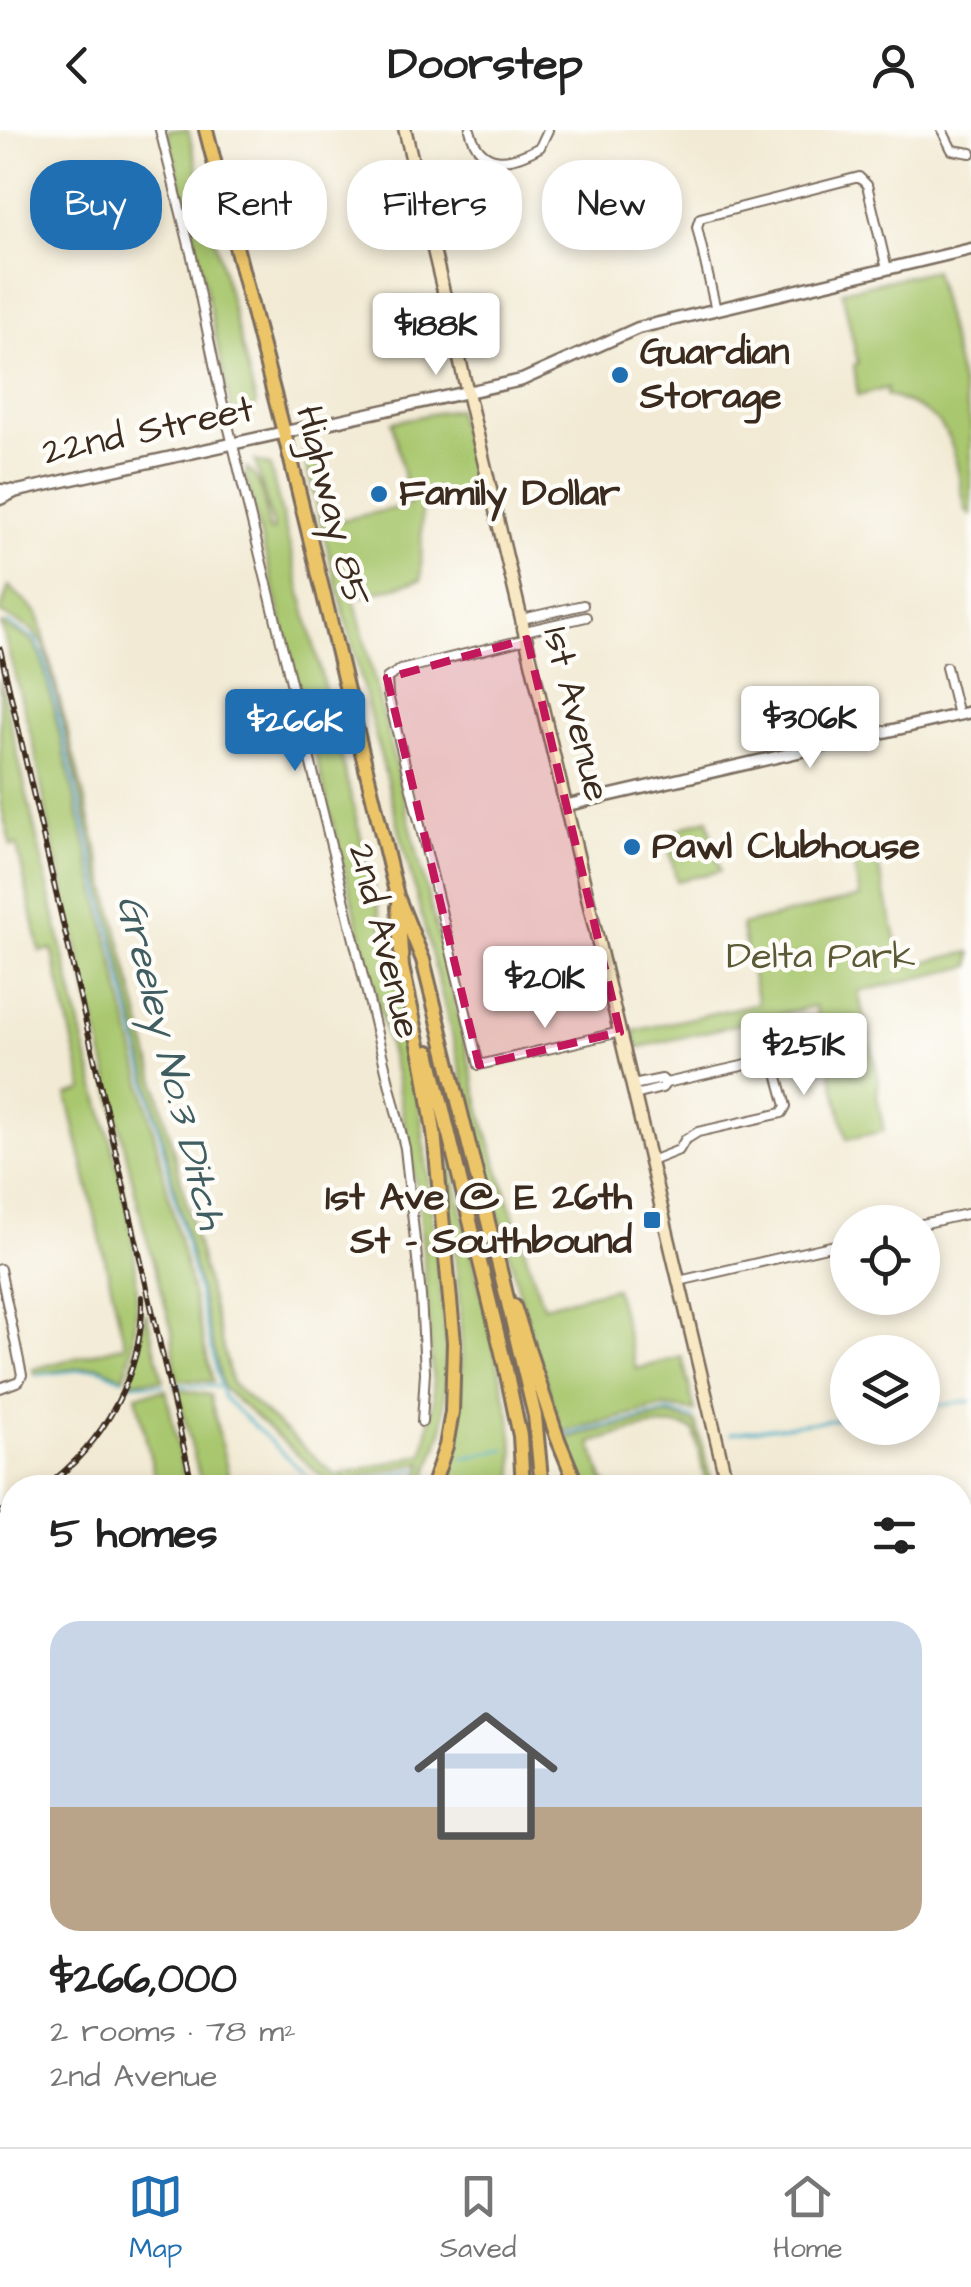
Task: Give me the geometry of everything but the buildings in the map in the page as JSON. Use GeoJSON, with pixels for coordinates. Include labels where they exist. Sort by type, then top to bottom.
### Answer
{"type":"FeatureCollection","features":[{"type":"Feature","properties":{"kind":"highway","name":"Highway 85"},"geometry":{"type":"LineString","coordinates":[[206,130],[397,896],[423,960],[504,1286]]}},
{"type":"Feature","properties":{"kind":"highway","name":"Highway 85"},"geometry":{"type":"LineString","coordinates":[[397,896],[402,967],[434,1132],[454,1342],[450,1423],[436,1475]]}},
{"type":"Feature","properties":{"kind":"highway"},"geometry":{"type":"LineString","coordinates":[[412,1003],[423,1028],[480,1255],[516,1414],[523,1475]]}},
{"type":"Feature","properties":{"kind":"highway"},"geometry":{"type":"LineString","coordinates":[[504,1286],[535,1416],[541,1475]]}},
{"type":"Feature","properties":{"kind":"highway"},"geometry":{"type":"LineString","coordinates":[[504,1286],[521,1320],[573,1475]]}},
{"type":"Feature","properties":{"kind":"main road","name":"1st Avenue"},"geometry":{"type":"LineString","coordinates":[[406,130],[725,1475]]}},
{"type":"Feature","properties":{"kind":"street","name":"2nd Avenue"},"geometry":{"type":"LineString","coordinates":[[160,130],[232,443],[406,1148],[420,1278],[422,1422]]}},
{"type":"Feature","properties":{"kind":"street"},"geometry":{"type":"LineString","coordinates":[[470,130],[478,152],[499,160],[540,147],[548,130]]}},
{"type":"Feature","properties":{"kind":"street"},"geometry":{"type":"LineString","coordinates":[[942,130],[952,150],[971,153]]}},
{"type":"Feature","properties":{"kind":"street"},"geometry":{"type":"LineString","coordinates":[[716,310],[697,227],[705,215],[858,177],[864,180],[887,269]]}},
{"type":"Feature","properties":{"kind":"street","name":"22nd Street"},"geometry":{"type":"LineString","coordinates":[[0,490],[18,490],[468,392],[540,374],[638,328],[971,249]]}},
{"type":"Feature","properties":{"kind":"street","name":"22nd Street"},"geometry":{"type":"LineString","coordinates":[[0,500],[18,490]]}},
{"type":"Feature","properties":{"kind":"street"},"geometry":{"type":"LineString","coordinates":[[583,605],[525,630],[400,670],[388,678],[387,690],[479,1064],[620,1032]]}},
{"type":"Feature","properties":{"kind":"street"},"geometry":{"type":"LineString","coordinates":[[525,630],[586,617]]}},
{"type":"Feature","properties":{"kind":"street"},"geometry":{"type":"LineString","coordinates":[[946,667],[958,715]]}},
{"type":"Feature","properties":{"kind":"street"},"geometry":{"type":"LineString","coordinates":[[568,806],[971,712]]}},
{"type":"Feature","properties":{"kind":"street"},"geometry":{"type":"LineString","coordinates":[[634,1090],[662,1079],[666,1083],[773,1059],[786,1106],[782,1114],[698,1132],[679,1150],[651,1160]]}},
{"type":"Feature","properties":{"kind":"street"},"geometry":{"type":"LineString","coordinates":[[940,1220],[971,1213]]}},
{"type":"Feature","properties":{"kind":"street"},"geometry":{"type":"LineString","coordinates":[[679,1281],[830,1246]]}},
{"type":"Feature","properties":{"kind":"street"},"geometry":{"type":"LineString","coordinates":[[0,1269],[21,1364],[19,1381],[0,1388]]}},
{"type":"Feature","properties":{"kind":"highlighted area"},"geometry":{"type":"Polygon","coordinates":[[[527,639],[620,1032],[479,1065],[387,678],[527,639]]]}},
{"type":"Feature","properties":{"kind":"green space"},"geometry":{"type":"Polygon","coordinates":[[[167,130],[188,130],[195,160],[182,160],[182,190],[167,130]]]}},
{"type":"Feature","properties":{"kind":"green space"},"geometry":{"type":"Polygon","coordinates":[[[197,250],[218,250],[256,404],[250,420],[237,419],[232,414],[197,250]]]}},
{"type":"Feature","properties":{"kind":"green space"},"geometry":{"type":"Polygon","coordinates":[[[934,270],[971,425],[971,515],[966,511],[953,450],[940,424],[910,404],[886,395],[887,388],[858,396],[854,365],[858,363],[842,291],[934,270]]]}},
{"type":"Feature","properties":{"kind":"green space"},"geometry":{"type":"Polygon","coordinates":[[[456,409],[477,495],[422,507],[421,580],[354,598],[486,1130],[543,1306],[615,1288],[636,1369],[682,1357],[695,1411],[664,1407],[562,1432],[531,1336],[482,1152],[304,457],[312,439],[333,522],[410,505],[392,422],[456,409]]]}},
{"type":"Feature","properties":{"kind":"green space"},"geometry":{"type":"Polygon","coordinates":[[[255,461],[270,466],[414,1054],[447,1349],[443,1429],[427,1475],[420,1475],[423,1462],[372,1475],[340,1475],[424,1454],[434,1398],[420,1211],[396,1075],[246,468],[257,480],[269,531],[274,530],[255,461]]]}},
{"type":"Feature","properties":{"kind":"green space"},"geometry":{"type":"Polygon","coordinates":[[[9,586],[38,614],[232,1384],[335,1475],[321,1475],[223,1388],[44,645],[31,629],[0,613],[9,586]]]}},
{"type":"Feature","properties":{"kind":"green space"},"geometry":{"type":"Polygon","coordinates":[[[1,624],[33,641],[41,656],[213,1382],[176,1380],[172,1330],[143,1225],[49,827],[34,746],[1,624]]]}},
{"type":"Feature","properties":{"kind":"green space"},"geometry":{"type":"Polygon","coordinates":[[[0,678],[82,1035],[127,1206],[137,1292],[134,1335],[124,1378],[99,1366],[35,1374],[33,1369],[125,1345],[67,1095],[84,1090],[52,949],[40,952],[17,845],[11,846],[0,802],[0,678]]]}},
{"type":"Feature","properties":{"kind":"green space"},"geometry":{"type":"Polygon","coordinates":[[[708,819],[720,871],[677,881],[671,839],[683,828],[708,819]]]}},
{"type":"Feature","properties":{"kind":"green space","name":"Delta Park"},"geometry":{"type":"Polygon","coordinates":[[[875,853],[903,966],[971,952],[971,966],[858,992],[879,1080],[877,1096],[884,1131],[847,1139],[815,1006],[637,1048],[634,1031],[758,1003],[741,925],[860,897],[854,864],[875,853]]]}},
{"type":"Feature","properties":{"kind":"green space"},"geometry":{"type":"Polygon","coordinates":[[[439,1125],[510,1416],[514,1475],[443,1475],[459,1406],[460,1310],[439,1125]]]}},
{"type":"Feature","properties":{"kind":"green space"},"geometry":{"type":"Polygon","coordinates":[[[146,1312],[163,1380],[130,1381],[146,1312]]]}},
{"type":"Feature","properties":{"kind":"green space"},"geometry":{"type":"Polygon","coordinates":[[[177,1389],[210,1395],[228,1475],[199,1475],[177,1389]]]}},
{"type":"Feature","properties":{"kind":"green space"},"geometry":{"type":"Polygon","coordinates":[[[166,1390],[184,1475],[154,1475],[136,1395],[166,1390]]]}},
{"type":"Feature","properties":{"kind":"green space"},"geometry":{"type":"Polygon","coordinates":[[[669,1415],[696,1423],[710,1475],[704,1475],[694,1431],[685,1427],[644,1428],[591,1443],[601,1475],[580,1475],[566,1438],[669,1415]]]}},
{"type":"Feature","properties":{"kind":"waterway","name":"Greeley No.3 Ditch"},"geometry":{"type":"LineString","coordinates":[[7,623],[36,639],[43,655],[223,1397],[306,1475]]}},
{"type":"Feature","properties":{"kind":"waterway"},"geometry":{"type":"LineString","coordinates":[[37,1375],[98,1368],[123,1379]]}},
{"type":"Feature","properties":{"kind":"waterway"},"geometry":{"type":"LineString","coordinates":[[131,1383],[163,1385]]}},
{"type":"Feature","properties":{"kind":"waterway"},"geometry":{"type":"LineString","coordinates":[[174,1385],[218,1387]]}},
{"type":"Feature","properties":{"kind":"waterway","name":"Greeley No.3 Ditch"},"geometry":{"type":"LineString","coordinates":[[940,1405],[971,1401]]}},
{"type":"Feature","properties":{"kind":"waterway","name":"Greeley No.3 Ditch"},"geometry":{"type":"LineString","coordinates":[[565,1435],[668,1412],[694,1418]]}},
{"type":"Feature","properties":{"kind":"waterway","name":"Greeley No.3 Ditch"},"geometry":{"type":"LineString","coordinates":[[731,1433],[830,1420]]}},
{"type":"Feature","properties":{"kind":"waterway","name":"Greeley No.3 Ditch"},"geometry":{"type":"LineString","coordinates":[[463,1458],[506,1449]]}},
{"type":"Feature","properties":{"kind":"waterway","name":"Greeley No.3 Ditch"},"geometry":{"type":"LineString","coordinates":[[394,1475],[418,1469]]}},
{"type":"Feature","properties":{"kind":"railway"},"geometry":{"type":"LineString","coordinates":[[0,649],[190,1475]]}},
{"type":"Feature","properties":{"kind":"railway"},"geometry":{"type":"LineString","coordinates":[[60,1475],[102,1428],[128,1379],[141,1325],[142,1297]]}},
{"type":"Feature","properties":{"kind":"place","name":"Guardian Storage"},"geometry":{"type":"Point","coordinates":[620,375]}},
{"type":"Feature","properties":{"kind":"place","name":"Family Dollar"},"geometry":{"type":"Point","coordinates":[379,494]}},
{"type":"Feature","properties":{"kind":"place","name":"Pawl Clubhouse"},"geometry":{"type":"Point","coordinates":[632,847]}},
{"type":"Feature","properties":{"kind":"place","name":"1st Ave @ E 26th St - Southbound"},"geometry":{"type":"Point","coordinates":[652,1220]}}]}
